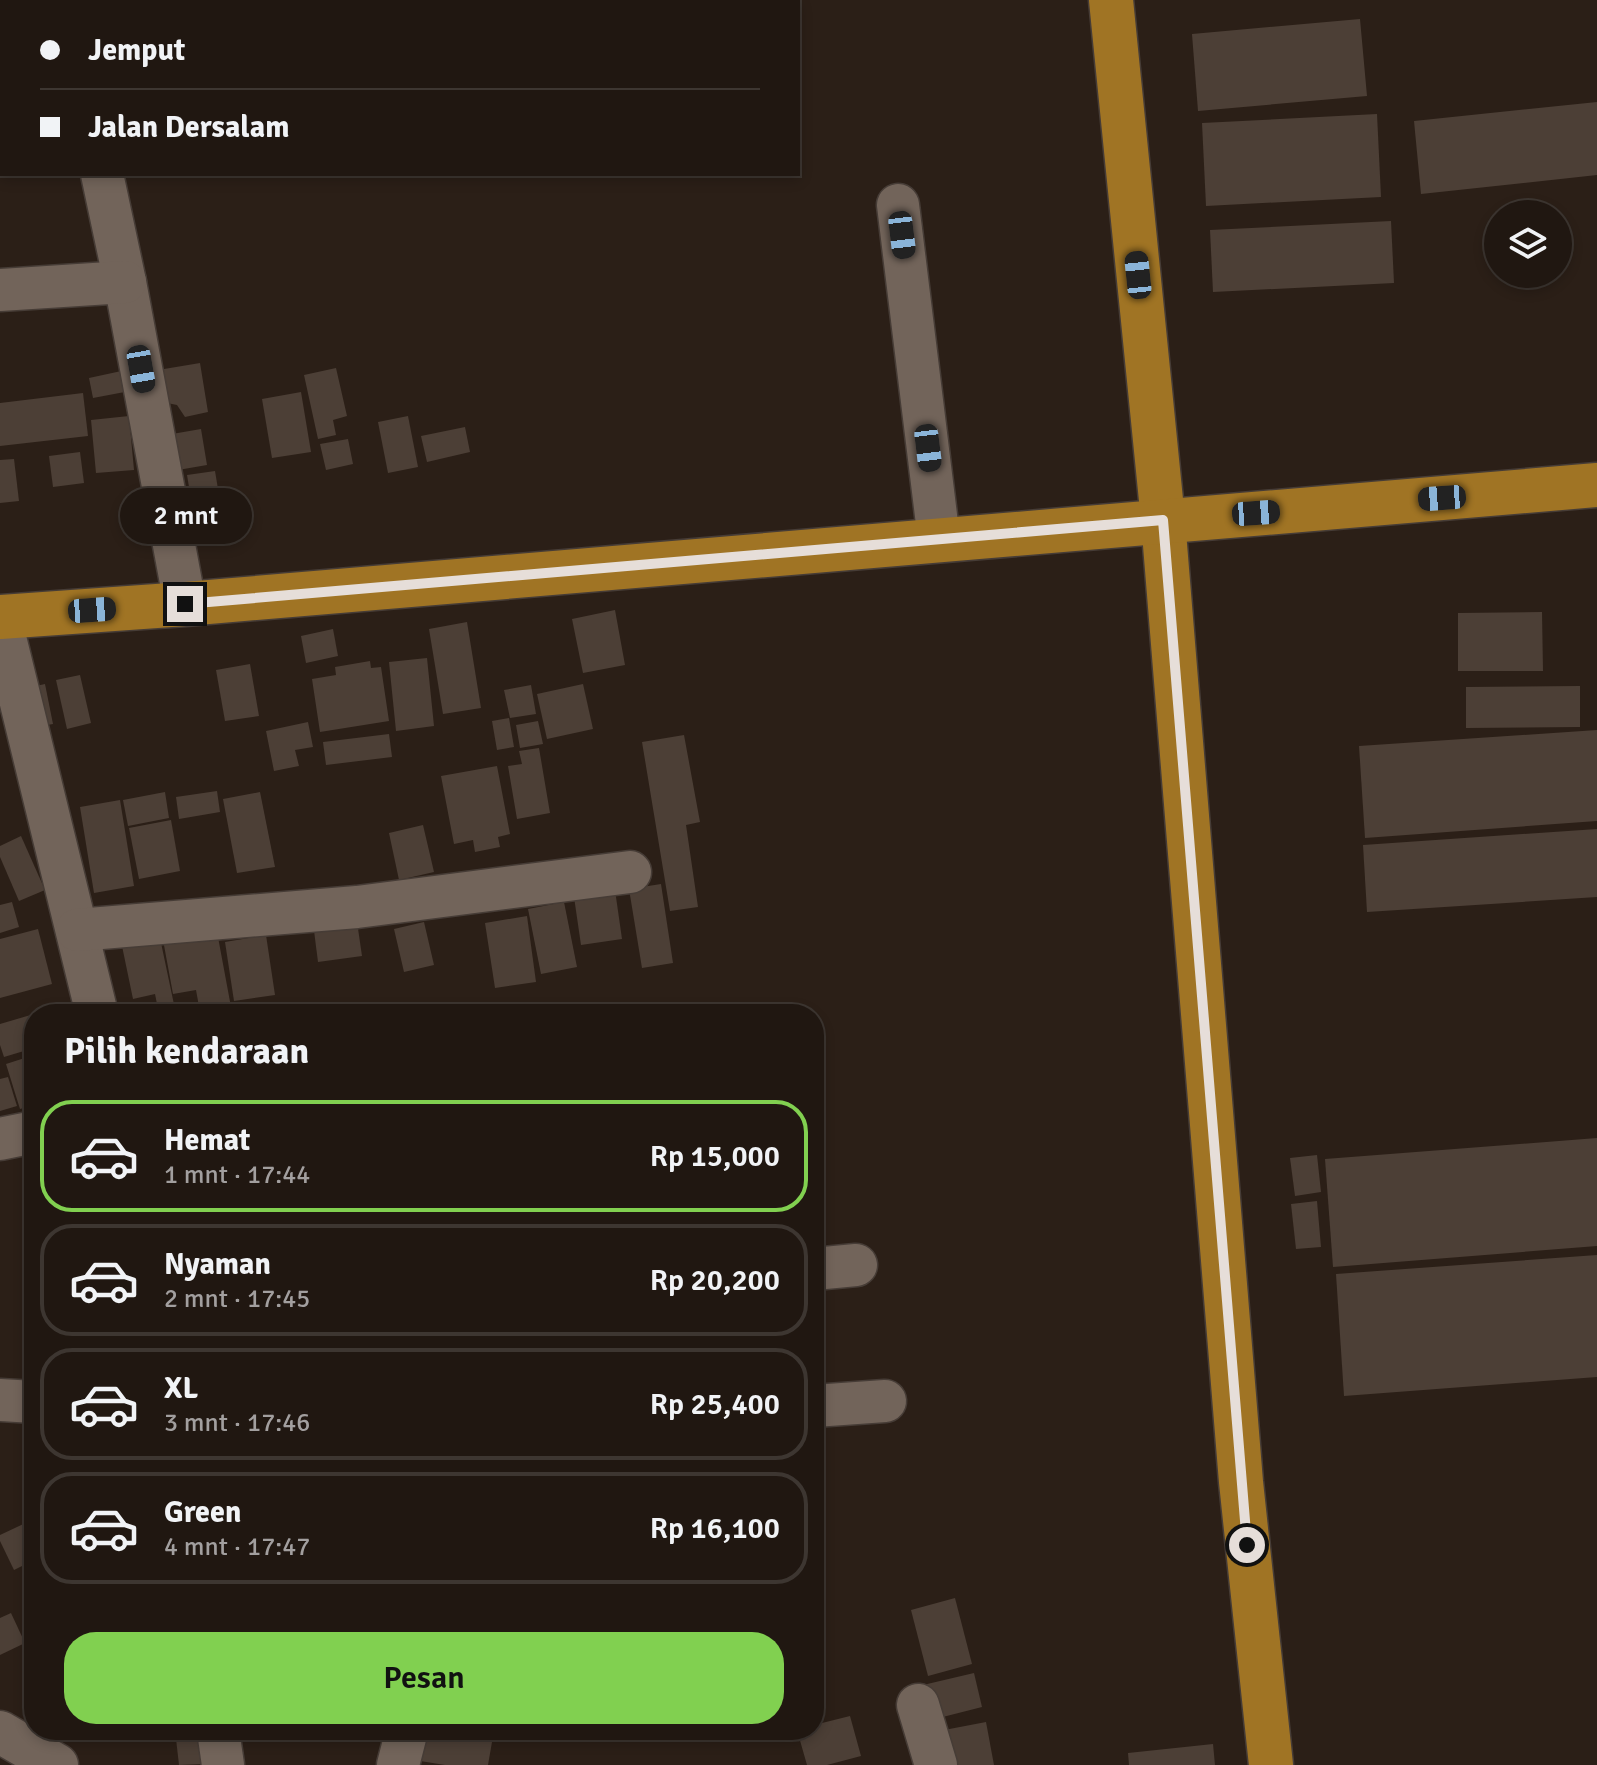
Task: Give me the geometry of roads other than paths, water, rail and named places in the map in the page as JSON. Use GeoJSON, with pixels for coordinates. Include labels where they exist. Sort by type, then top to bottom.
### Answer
{"type":"FeatureCollection","features":[{"type":"Feature","properties":{"kind":"main road"},"geometry":{"type":"LineString","coordinates":[[1111,0],[1163,520],[1241,1482],[1271,1765]]}},
{"type":"Feature","properties":{"kind":"main road"},"geometry":{"type":"LineString","coordinates":[[0,617],[1597,485]]}},
{"type":"Feature","properties":{"kind":"street"},"geometry":{"type":"LineString","coordinates":[[102,176],[185,604]]}},
{"type":"Feature","properties":{"kind":"street"},"geometry":{"type":"LineString","coordinates":[[898,205],[939,540]]}},
{"type":"Feature","properties":{"kind":"street"},"geometry":{"type":"LineString","coordinates":[[0,290],[125,282]]}},
{"type":"Feature","properties":{"kind":"street"},"geometry":{"type":"LineString","coordinates":[[0,617],[95,1004]]}},
{"type":"Feature","properties":{"kind":"street"},"geometry":{"type":"LineString","coordinates":[[77,930],[357,907],[630,872]]}},
{"type":"Feature","properties":{"kind":"street"},"geometry":{"type":"LineString","coordinates":[[0,1139],[24,1134]]}},
{"type":"Feature","properties":{"kind":"street"},"geometry":{"type":"LineString","coordinates":[[824,1268],[856,1265]]}},
{"type":"Feature","properties":{"kind":"street"},"geometry":{"type":"LineString","coordinates":[[0,1400],[24,1401]]}},
{"type":"Feature","properties":{"kind":"street"},"geometry":{"type":"LineString","coordinates":[[824,1405],[885,1401]]}},
{"type":"Feature","properties":{"kind":"street"},"geometry":{"type":"LineString","coordinates":[[918,1705],[936,1765]]}},
{"type":"Feature","properties":{"kind":"street"},"geometry":{"type":"LineString","coordinates":[[0,1732],[57,1765]]}},
{"type":"Feature","properties":{"kind":"street"},"geometry":{"type":"LineString","coordinates":[[219,1740],[223,1765]]}},
{"type":"Feature","properties":{"kind":"street"},"geometry":{"type":"LineString","coordinates":[[398,1765],[404,1740]]}}]}
